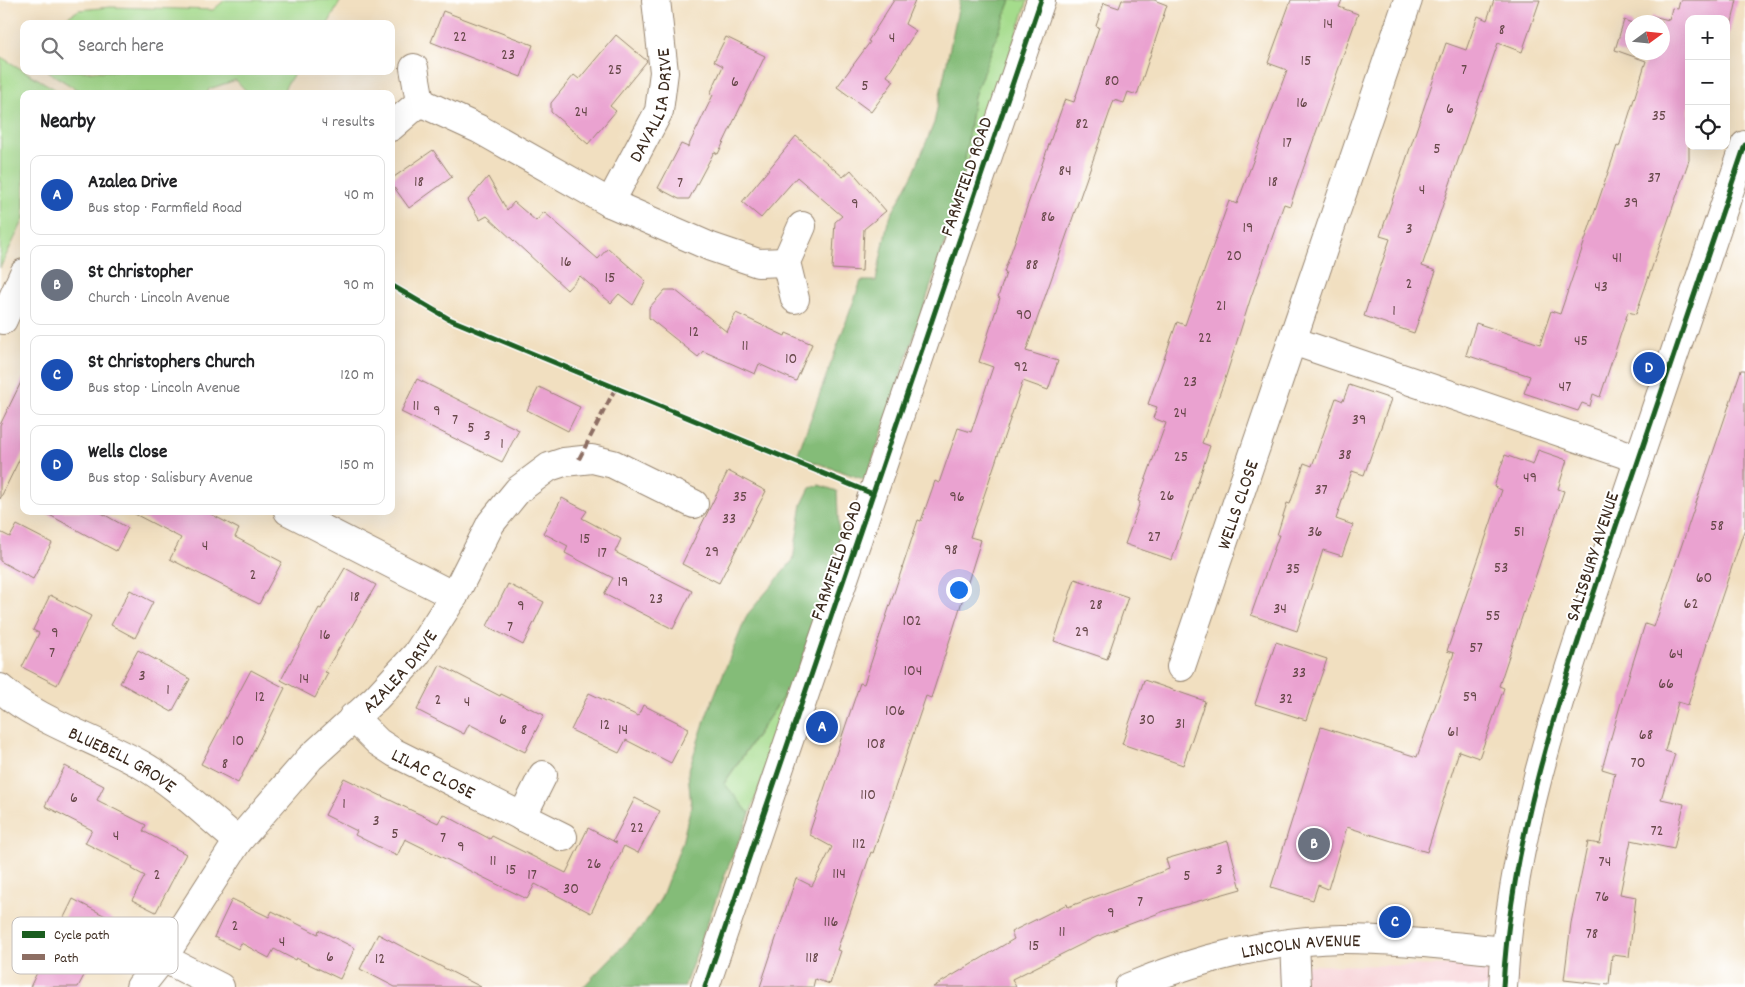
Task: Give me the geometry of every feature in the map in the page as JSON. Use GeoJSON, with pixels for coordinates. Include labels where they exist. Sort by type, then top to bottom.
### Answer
{"type":"FeatureCollection","features":[{"type":"Feature","properties":{"kind":"street","name":"DAVALLIA DRIVE"},"geometry":{"type":"LineString","coordinates":[[610,203],[659,111],[664,72],[656,0]]}},
{"type":"Feature","properties":{"kind":"street","name":"FARMFIELD ROAD"},"geometry":{"type":"LineString","coordinates":[[705,987],[1041,0]]}},
{"type":"Feature","properties":{"kind":"street","name":"WELLS CLOSE"},"geometry":{"type":"LineString","coordinates":[[1181,667],[1408,0]]}},
{"type":"Feature","properties":{"kind":"street"},"geometry":{"type":"LineString","coordinates":[[414,68],[420,102]]}},
{"type":"Feature","properties":{"kind":"street"},"geometry":{"type":"LineString","coordinates":[[420,102],[496,138],[610,203],[711,247],[758,263],[786,262]]}},
{"type":"Feature","properties":{"kind":"street"},"geometry":{"type":"LineString","coordinates":[[395,124],[420,102]]}},
{"type":"Feature","properties":{"kind":"street","name":"SALISBURY AVENUE"},"geometry":{"type":"LineString","coordinates":[[1503,987],[1505,951],[1526,831],[1561,693],[1745,144]]}},
{"type":"Feature","properties":{"kind":"street"},"geometry":{"type":"LineString","coordinates":[[795,299],[786,262],[802,226]]}},
{"type":"Feature","properties":{"kind":"street"},"geometry":{"type":"LineString","coordinates":[[2,320],[20,284]]}},
{"type":"Feature","properties":{"kind":"street"},"geometry":{"type":"LineString","coordinates":[[1293,341],[1639,459]]}},
{"type":"Feature","properties":{"kind":"street","name":"AZALEA DRIVE"},"geometry":{"type":"LineString","coordinates":[[178,935],[238,841],[310,758],[376,698],[416,655],[454,596],[491,523],[503,506],[529,481],[556,465],[579,459],[592,459],[613,464],[694,504]]}},
{"type":"Feature","properties":{"kind":"street"},"geometry":{"type":"LineString","coordinates":[[296,515],[454,596]]}},
{"type":"Feature","properties":{"kind":"street","name":"BLUEBELL GROVE"},"geometry":{"type":"LineString","coordinates":[[0,688],[40,713],[142,766],[238,841]]}},
{"type":"Feature","properties":{"kind":"street","name":"LILAC CLOSE"},"geometry":{"type":"LineString","coordinates":[[354,717],[378,742],[395,753],[563,837]]}},
{"type":"Feature","properties":{"kind":"street"},"geometry":{"type":"LineString","coordinates":[[522,817],[543,775]]}},
{"type":"Feature","properties":{"kind":"street","name":"LINCOLN AVENUE"},"geometry":{"type":"LineString","coordinates":[[1129,987],[1186,967],[1231,955],[1295,944],[1341,939],[1395,940],[1505,951]]}},
{"type":"Feature","properties":{"kind":"street"},"geometry":{"type":"LineString","coordinates":[[1295,944],[1297,987]]}},
{"type":"Feature","properties":{"kind":"street"},"geometry":{"type":"LineString","coordinates":[[178,966],[220,987]]}},
{"type":"Feature","properties":{"kind":"street","name":"AZALEA DRIVE"},"geometry":{"type":"LineString","coordinates":[[140,987],[150,974]]}},
{"type":"Feature","properties":{"kind":"shaded area"},"geometry":{"type":"Polygon","coordinates":[[[1277,965],[1518,966],[1518,987],[1280,987],[1277,965]]]}},
{"type":"Feature","properties":{"kind":"green space"},"geometry":{"type":"Polygon","coordinates":[[[225,0],[341,0],[330,20],[63,20],[79,10],[111,7],[213,10],[225,0]]]}},
{"type":"Feature","properties":{"kind":"green space"},"geometry":{"type":"Polygon","coordinates":[[[960,0],[1011,0],[974,96],[959,201],[866,480],[797,456],[861,281],[876,281],[888,221],[914,172],[934,123],[960,0]]]}},
{"type":"Feature","properties":{"kind":"green space"},"geometry":{"type":"Polygon","coordinates":[[[1011,0],[1028,0],[959,201],[974,96],[1011,0]]]}},
{"type":"Feature","properties":{"kind":"green space"},"geometry":{"type":"Polygon","coordinates":[[[1,57],[20,68],[20,75],[31,75],[56,90],[20,90],[20,227],[0,268],[1,57]]]}},
{"type":"Feature","properties":{"kind":"green space"},"geometry":{"type":"Polygon","coordinates":[[[53,75],[293,75],[285,90],[245,90],[236,80],[209,90],[78,90],[53,75]]]}},
{"type":"Feature","properties":{"kind":"green space"},"geometry":{"type":"Polygon","coordinates":[[[819,485],[837,491],[839,540],[796,678],[724,783],[750,814],[726,872],[684,987],[583,987],[644,924],[661,898],[682,843],[691,806],[688,772],[707,714],[747,615],[793,560],[802,504],[810,488],[819,485]]]}},
{"type":"Feature","properties":{"kind":"green space"},"geometry":{"type":"Polygon","coordinates":[[[796,678],[750,814],[724,784],[796,678]]]}},
{"type":"Feature","properties":{"kind":"building"},"geometry":{"type":"Polygon","coordinates":[[[894,0],[915,0],[905,24],[916,31],[887,76],[894,81],[871,112],[837,87],[870,42],[868,41],[894,0]]]}},
{"type":"Feature","properties":{"kind":"building"},"geometry":{"type":"Polygon","coordinates":[[[1122,0],[1154,0],[1167,5],[1137,95],[1128,92],[1124,103],[1114,100],[1026,351],[1058,361],[1048,390],[1023,381],[970,537],[981,540],[953,630],[931,698],[926,696],[873,853],[871,852],[837,950],[841,951],[830,984],[815,979],[813,987],[760,987],[796,878],[812,886],[832,847],[810,835],[810,831],[860,683],[864,684],[918,520],[921,521],[935,481],[939,483],[958,428],[971,432],[993,367],[979,362],[1000,298],[998,297],[1006,273],[1004,272],[1065,99],[1074,102],[1099,27],[1096,26],[1104,3],[1119,8],[1122,0]]]}},
{"type":"Feature","properties":{"kind":"building"},"geometry":{"type":"Polygon","coordinates":[[[1291,0],[1342,0],[1339,7],[1358,14],[1290,206],[1284,204],[1251,297],[1202,443],[1210,446],[1172,560],[1125,544],[1166,423],[1153,418],[1157,407],[1148,404],[1177,322],[1185,325],[1229,201],[1237,204],[1287,70],[1268,63],[1291,0]]]}},
{"type":"Feature","properties":{"kind":"building"},"geometry":{"type":"Polygon","coordinates":[[[1494,0],[1540,0],[1522,52],[1498,43],[1422,266],[1436,271],[1414,333],[1364,316],[1390,239],[1380,236],[1446,43],[1466,50],[1478,16],[1487,20],[1494,0]]]}},
{"type":"Feature","properties":{"kind":"building"},"geometry":{"type":"Polygon","coordinates":[[[1680,0],[1737,0],[1730,31],[1730,15],[1685,15],[1685,150],[1689,150],[1689,160],[1636,314],[1628,312],[1600,397],[1593,394],[1590,406],[1582,403],[1578,411],[1524,393],[1530,376],[1466,355],[1476,323],[1540,344],[1551,311],[1560,314],[1617,146],[1619,147],[1646,61],[1643,60],[1670,60],[1670,16],[1672,8],[1678,9],[1680,0]]]}},
{"type":"Feature","properties":{"kind":"building"},"geometry":{"type":"Polygon","coordinates":[[[443,11],[533,45],[521,77],[431,42],[443,11]]]}},
{"type":"Feature","properties":{"kind":"building"},"geometry":{"type":"Polygon","coordinates":[[[1625,20],[1625,54],[1615,50],[1625,20]]]}},
{"type":"Feature","properties":{"kind":"building"},"geometry":{"type":"Polygon","coordinates":[[[616,35],[647,61],[610,106],[616,111],[588,144],[551,112],[551,103],[574,75],[579,79],[616,35]]]}},
{"type":"Feature","properties":{"kind":"building"},"geometry":{"type":"Polygon","coordinates":[[[726,37],[765,56],[718,154],[714,152],[689,199],[679,199],[658,188],[681,144],[688,147],[713,95],[710,94],[723,66],[714,61],[726,37]]]}},
{"type":"Feature","properties":{"kind":"building"},"geometry":{"type":"Polygon","coordinates":[[[796,136],[843,177],[851,170],[886,211],[864,229],[862,271],[832,269],[835,222],[842,216],[797,177],[761,218],[742,202],[796,136]]]}},
{"type":"Feature","properties":{"kind":"building"},"geometry":{"type":"Polygon","coordinates":[[[433,150],[452,177],[409,208],[395,189],[395,176],[433,150]]]}},
{"type":"Feature","properties":{"kind":"building"},"geometry":{"type":"Polygon","coordinates":[[[488,177],[507,210],[514,202],[536,221],[544,212],[598,259],[608,248],[646,281],[633,305],[619,294],[611,303],[580,276],[567,290],[487,216],[480,220],[468,200],[488,177]]]}},
{"type":"Feature","properties":{"kind":"building"},"geometry":{"type":"Polygon","coordinates":[[[665,290],[675,290],[727,332],[736,313],[785,336],[786,333],[812,344],[796,381],[759,364],[755,374],[703,351],[698,357],[649,318],[649,308],[665,290]]]}},
{"type":"Feature","properties":{"kind":"building"},"geometry":{"type":"Polygon","coordinates":[[[1741,370],[1745,370],[1745,528],[1706,644],[1688,705],[1678,702],[1665,751],[1675,754],[1661,799],[1684,804],[1674,849],[1631,840],[1620,894],[1636,897],[1629,957],[1612,955],[1609,985],[1564,980],[1571,923],[1588,842],[1600,844],[1615,773],[1602,769],[1626,685],[1645,624],[1654,627],[1741,370]]]}},
{"type":"Feature","properties":{"kind":"building"},"geometry":{"type":"Polygon","coordinates":[[[417,379],[519,430],[502,462],[401,412],[417,379]]]}},
{"type":"Feature","properties":{"kind":"building"},"geometry":{"type":"Polygon","coordinates":[[[20,384],[20,458],[0,499],[0,425],[20,384]]]}},
{"type":"Feature","properties":{"kind":"building"},"geometry":{"type":"Polygon","coordinates":[[[1349,385],[1391,399],[1364,475],[1352,471],[1336,519],[1353,525],[1342,556],[1323,550],[1297,631],[1251,615],[1279,535],[1277,535],[1287,503],[1290,504],[1304,463],[1312,466],[1336,398],[1343,401],[1349,385]]]}},
{"type":"Feature","properties":{"kind":"building"},"geometry":{"type":"Polygon","coordinates":[[[539,387],[580,407],[568,431],[527,410],[539,387]]]}},
{"type":"Feature","properties":{"kind":"building"},"geometry":{"type":"Polygon","coordinates":[[[1538,450],[1567,460],[1558,489],[1564,491],[1499,686],[1504,688],[1479,758],[1459,751],[1427,852],[1347,827],[1328,889],[1318,885],[1313,900],[1271,887],[1321,727],[1417,757],[1454,653],[1447,651],[1502,490],[1494,487],[1505,455],[1533,465],[1538,450]]]}},
{"type":"Feature","properties":{"kind":"building"},"geometry":{"type":"Polygon","coordinates":[[[728,471],[766,491],[719,583],[682,564],[728,471]]]}},
{"type":"Feature","properties":{"kind":"building"},"geometry":{"type":"Polygon","coordinates":[[[562,498],[587,511],[582,518],[621,539],[615,552],[692,591],[673,629],[604,594],[613,578],[565,553],[568,546],[543,533],[562,498]]]}},
{"type":"Feature","properties":{"kind":"building"},"geometry":{"type":"Polygon","coordinates":[[[49,515],[105,515],[128,528],[116,551],[49,515]]]}},
{"type":"Feature","properties":{"kind":"building"},"geometry":{"type":"Polygon","coordinates":[[[137,515],[213,515],[239,529],[235,537],[282,562],[259,604],[170,559],[181,538],[137,515]]]}},
{"type":"Feature","properties":{"kind":"building"},"geometry":{"type":"Polygon","coordinates":[[[17,525],[52,543],[33,579],[0,561],[0,532],[10,537],[17,525]]]}},
{"type":"Feature","properties":{"kind":"building"},"geometry":{"type":"Polygon","coordinates":[[[345,568],[376,585],[325,672],[328,673],[315,698],[281,680],[319,608],[321,609],[345,568]]]}},
{"type":"Feature","properties":{"kind":"building"},"geometry":{"type":"Polygon","coordinates":[[[1075,579],[1128,597],[1107,659],[1054,641],[1075,579]]]}},
{"type":"Feature","properties":{"kind":"building"},"geometry":{"type":"Polygon","coordinates":[[[508,584],[544,602],[523,645],[487,626],[508,584]]]}},
{"type":"Feature","properties":{"kind":"building"},"geometry":{"type":"Polygon","coordinates":[[[130,590],[153,602],[135,638],[111,625],[130,590]]]}},
{"type":"Feature","properties":{"kind":"building"},"geometry":{"type":"Polygon","coordinates":[[[50,595],[91,616],[57,685],[22,667],[39,633],[33,630],[50,595]]]}},
{"type":"Feature","properties":{"kind":"building"},"geometry":{"type":"Polygon","coordinates":[[[1276,642],[1327,659],[1306,720],[1255,704],[1276,642]]]}},
{"type":"Feature","properties":{"kind":"building"},"geometry":{"type":"Polygon","coordinates":[[[138,650],[190,679],[172,712],[120,683],[138,650]]]}},
{"type":"Feature","properties":{"kind":"building"},"geometry":{"type":"Polygon","coordinates":[[[440,665],[500,696],[501,694],[544,715],[525,752],[469,724],[464,734],[417,710],[440,665]]]}},
{"type":"Feature","properties":{"kind":"building"},"geometry":{"type":"Polygon","coordinates":[[[251,670],[285,688],[238,783],[201,764],[251,670]]]}},
{"type":"Feature","properties":{"kind":"building"},"geometry":{"type":"Polygon","coordinates":[[[1144,680],[1205,701],[1183,765],[1122,744],[1144,680]]]}},
{"type":"Feature","properties":{"kind":"building"},"geometry":{"type":"Polygon","coordinates":[[[589,693],[638,716],[643,705],[689,728],[671,763],[626,740],[619,753],[571,730],[589,693]]]}},
{"type":"Feature","properties":{"kind":"building"},"geometry":{"type":"Polygon","coordinates":[[[65,766],[104,786],[97,800],[146,825],[143,831],[186,854],[156,912],[132,900],[145,876],[132,869],[133,867],[85,843],[92,830],[45,806],[65,766]]]}},
{"type":"Feature","properties":{"kind":"building"},"geometry":{"type":"Polygon","coordinates":[[[344,778],[438,823],[443,814],[490,839],[492,836],[566,873],[588,828],[613,841],[635,798],[660,811],[638,853],[624,846],[591,913],[535,884],[527,899],[405,839],[397,856],[355,835],[357,831],[325,815],[344,778]]]}},
{"type":"Feature","properties":{"kind":"building"},"geometry":{"type":"Polygon","coordinates":[[[1228,841],[1241,889],[1167,910],[1096,937],[1012,979],[1016,987],[933,987],[1014,939],[1011,932],[1067,904],[1068,907],[1169,869],[1166,859],[1228,841]]]}},
{"type":"Feature","properties":{"kind":"building"},"geometry":{"type":"Polygon","coordinates":[[[73,899],[107,917],[64,917],[73,899]]]}},
{"type":"Feature","properties":{"kind":"building"},"geometry":{"type":"Polygon","coordinates":[[[232,899],[269,917],[272,911],[318,934],[319,930],[355,948],[340,979],[274,949],[269,958],[241,943],[238,949],[214,937],[232,899]]]}},
{"type":"Feature","properties":{"kind":"building"},"geometry":{"type":"Polygon","coordinates":[[[378,934],[481,987],[395,987],[360,969],[378,934]]]}},
{"type":"Feature","properties":{"kind":"building"},"geometry":{"type":"Polygon","coordinates":[[[36,974],[85,974],[78,987],[30,987],[36,974]]]}},
{"type":"Feature","properties":{"kind":"marked path"},"geometry":{"type":"LineString","coordinates":[[579,459],[615,389]]}},
{"type":"Feature","properties":{"kind":"cycle path"},"geometry":{"type":"LineString","coordinates":[[705,987],[1041,0]]}},
{"type":"Feature","properties":{"kind":"cycle path"},"geometry":{"type":"LineString","coordinates":[[1503,987],[1516,875],[1527,820],[1556,711],[1608,550],[1745,145]]}},
{"type":"Feature","properties":{"kind":"cycle path"},"geometry":{"type":"LineString","coordinates":[[395,287],[449,319],[873,494]]}},
{"type":"Feature","properties":{"kind":"place","name":"Wells Close"},"geometry":{"type":"Point","coordinates":[1649,368]}},
{"type":"Feature","properties":{"kind":"place","name":"Azalea Drive"},"geometry":{"type":"Point","coordinates":[822,727]}},
{"type":"Feature","properties":{"kind":"place","name":"St Christopher"},"geometry":{"type":"Point","coordinates":[1314,844]}},
{"type":"Feature","properties":{"kind":"place","name":"St Christophers Church"},"geometry":{"type":"Point","coordinates":[1395,922]}}]}
